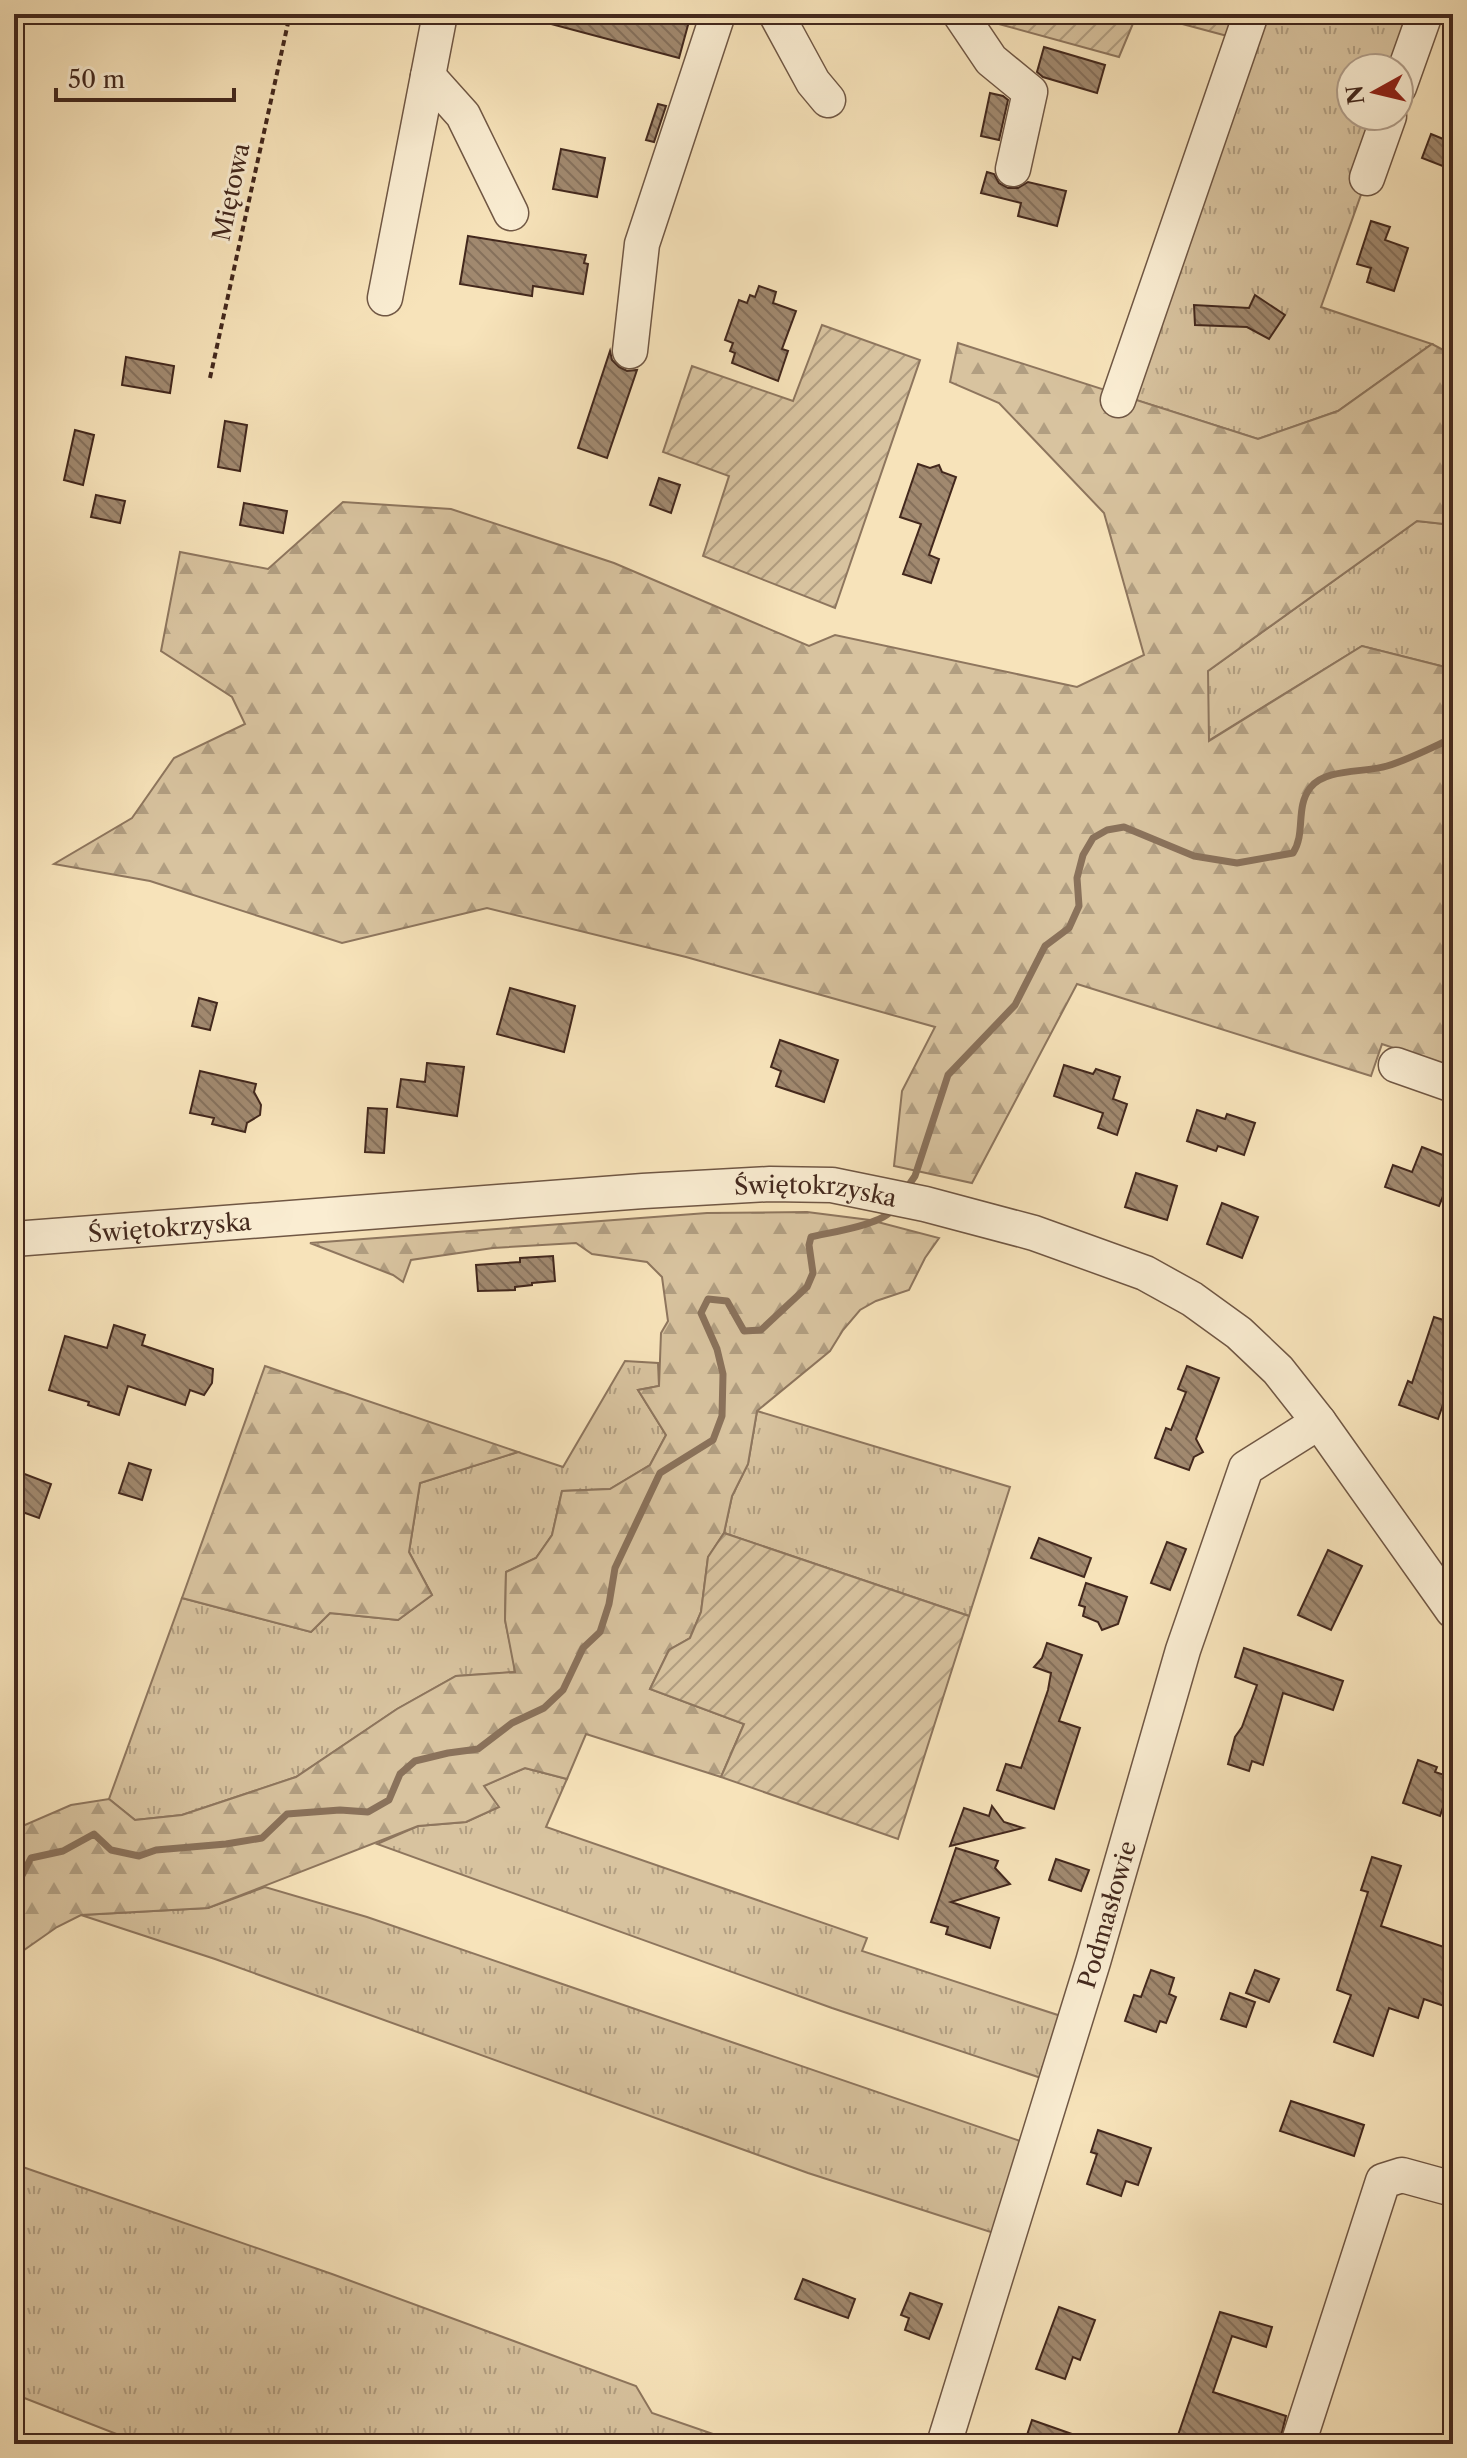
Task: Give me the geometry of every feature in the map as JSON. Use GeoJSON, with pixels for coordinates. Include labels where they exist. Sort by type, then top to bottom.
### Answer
{"type":"FeatureCollection","features":[{"type":"Feature","properties":{"kind":"street"},"geometry":{"type":"LineString","coordinates":[[385,298],[440,14]]}},
{"type":"Feature","properties":{"kind":"street"},"geometry":{"type":"LineString","coordinates":[[630,351],[642,244],[718,14]]}},
{"type":"Feature","properties":{"kind":"street"},"geometry":{"type":"LineString","coordinates":[[776,14],[813,82],[828,100]]}},
{"type":"Feature","properties":{"kind":"street"},"geometry":{"type":"LineString","coordinates":[[960,14],[991,60],[1030,92],[1013,169]]}},
{"type":"Feature","properties":{"kind":"street"},"geometry":{"type":"LineString","coordinates":[[1118,400],[1251,14]]}},
{"type":"Feature","properties":{"kind":"street"},"geometry":{"type":"LineString","coordinates":[[1411,52],[1425,14]]}},
{"type":"Feature","properties":{"kind":"street"},"geometry":{"type":"LineString","coordinates":[[428,76],[463,115],[511,213]]}},
{"type":"Feature","properties":{"kind":"street"},"geometry":{"type":"LineString","coordinates":[[1367,178],[1383,132]]}},
{"type":"Feature","properties":{"kind":"street"},"geometry":{"type":"LineString","coordinates":[[1396,1065],[1453,1085]]}},
{"type":"Feature","properties":{"kind":"street","name":"Świętokrzyska"},"geometry":{"type":"LineString","coordinates":[[14,1239],[738,1185],[832,1185],[925,1204],[1034,1233],[1145,1273],[1192,1299],[1239,1333],[1278,1370],[1319,1422],[1453,1611]]}},
{"type":"Feature","properties":{"kind":"street","name":"Podmasłowie"},"geometry":{"type":"LineString","coordinates":[[944,2444],[1093,1962],[1183,1650],[1246,1468],[1319,1422]]}},
{"type":"Feature","properties":{"kind":"street"},"geometry":{"type":"LineString","coordinates":[[1298,2444],[1383,2181],[1402,2175],[1453,2189]]}},
{"type":"Feature","properties":{"kind":"path","name":"Miętowa"},"geometry":{"type":"LineString","coordinates":[[210,378],[290,14]]}},
{"type":"Feature","properties":{"kind":"green space"},"geometry":{"type":"Polygon","coordinates":[[[977,14],[1137,14],[1119,57],[988,21],[977,14]]]}},
{"type":"Feature","properties":{"kind":"green space"},"geometry":{"type":"Polygon","coordinates":[[[1145,14],[1239,14],[1231,37],[1145,14]]]}},
{"type":"Feature","properties":{"kind":"green space"},"geometry":{"type":"Polygon","coordinates":[[[1251,14],[1425,14],[1407,52],[1335,52],[1335,132],[1383,132],[1321,307],[1432,344],[1338,411],[1258,439],[1111,392],[1251,14]]]}},
{"type":"Feature","properties":{"kind":"green space"},"geometry":{"type":"Polygon","coordinates":[[[822,325],[920,360],[835,608],[703,556],[729,476],[663,452],[692,366],[793,401],[822,325]]]}},
{"type":"Feature","properties":{"kind":"green space"},"geometry":{"type":"Polygon","coordinates":[[[958,343],[1258,439],[1338,411],[1432,344],[1453,355],[1453,525],[1417,521],[1208,671],[1209,741],[1362,646],[1453,669],[1453,1068],[1382,1044],[1371,1076],[1077,984],[972,1183],[894,1166],[902,1091],[935,1027],[686,957],[487,908],[342,943],[150,881],[54,864],[132,818],[174,758],[245,724],[232,697],[161,651],[180,552],[268,569],[343,502],[451,509],[614,563],[809,646],[835,635],[1077,687],[1144,655],[1104,513],[999,403],[950,382],[958,343]]]}},
{"type":"Feature","properties":{"kind":"green space"},"geometry":{"type":"Polygon","coordinates":[[[1417,521],[1453,525],[1453,669],[1362,646],[1208,741],[1208,671],[1417,521]]]}},
{"type":"Feature","properties":{"kind":"green space"},"geometry":{"type":"Polygon","coordinates":[[[807,1212],[870,1220],[939,1238],[909,1290],[860,1310],[830,1351],[757,1411],[748,1464],[732,1496],[724,1533],[708,1557],[701,1612],[690,1638],[669,1650],[650,1689],[744,1724],[721,1777],[586,1734],[567,1779],[525,1768],[484,1786],[499,1807],[466,1822],[418,1826],[208,1908],[81,1915],[57,1927],[14,1957],[14,1825],[25,1825],[71,1805],[109,1799],[135,1820],[182,1815],[296,1777],[397,1709],[456,1676],[515,1672],[505,1620],[506,1572],[536,1558],[552,1535],[562,1491],[610,1489],[650,1465],[666,1435],[638,1390],[659,1386],[661,1333],[668,1321],[662,1277],[647,1262],[592,1254],[576,1243],[493,1248],[411,1260],[403,1282],[393,1275],[310,1243],[707,1213],[807,1212]]]}},
{"type":"Feature","properties":{"kind":"green space"},"geometry":{"type":"Polygon","coordinates":[[[625,1361],[658,1363],[659,1386],[638,1390],[666,1435],[650,1465],[610,1489],[562,1491],[552,1535],[536,1558],[506,1572],[505,1620],[516,1672],[456,1676],[397,1709],[296,1777],[182,1815],[135,1820],[109,1799],[182,1598],[311,1632],[330,1613],[398,1620],[432,1595],[409,1552],[420,1483],[518,1452],[563,1467],[625,1361]]]}},
{"type":"Feature","properties":{"kind":"green space"},"geometry":{"type":"Polygon","coordinates":[[[265,1366],[518,1452],[420,1483],[409,1552],[432,1595],[398,1620],[330,1613],[311,1632],[182,1598],[265,1366]]]}},
{"type":"Feature","properties":{"kind":"green space"},"geometry":{"type":"Polygon","coordinates":[[[757,1411],[1010,1487],[969,1616],[724,1533],[732,1496],[748,1464],[757,1411]]]}},
{"type":"Feature","properties":{"kind":"green space"},"geometry":{"type":"Polygon","coordinates":[[[724,1533],[969,1616],[898,1839],[721,1777],[744,1724],[650,1689],[669,1650],[690,1638],[701,1612],[708,1557],[724,1533]]]}},
{"type":"Feature","properties":{"kind":"green space"},"geometry":{"type":"Polygon","coordinates":[[[525,1768],[567,1779],[546,1827],[867,1938],[862,1951],[1070,2019],[1003,2236],[808,2173],[215,1959],[81,1915],[208,1908],[265,1887],[367,1917],[1026,2143],[1047,2080],[832,2008],[377,1844],[418,1826],[466,1822],[498,1807],[483,1786],[525,1768]]]}},
{"type":"Feature","properties":{"kind":"green space"},"geometry":{"type":"Polygon","coordinates":[[[14,2164],[332,2274],[636,2386],[652,2413],[742,2444],[142,2444],[14,2394],[14,2164]]]}},
{"type":"Feature","properties":{"kind":"building"},"geometry":{"type":"Polygon","coordinates":[[[536,14],[691,14],[679,58],[536,20],[536,14]]]}},
{"type":"Feature","properties":{"kind":"building"},"geometry":{"type":"Polygon","coordinates":[[[1044,47],[1105,65],[1097,93],[1043,77],[1037,72],[1044,47]]]}},
{"type":"Feature","properties":{"kind":"building"},"geometry":{"type":"Polygon","coordinates":[[[990,93],[1008,100],[999,140],[981,136],[990,93]]]}},
{"type":"Feature","properties":{"kind":"building"},"geometry":{"type":"Polygon","coordinates":[[[658,104],[666,106],[654,142],[646,140],[658,104]]]}},
{"type":"Feature","properties":{"kind":"building"},"geometry":{"type":"Polygon","coordinates":[[[1431,134],[1453,143],[1453,170],[1422,158],[1431,134]]]}},
{"type":"Feature","properties":{"kind":"building"},"geometry":{"type":"Polygon","coordinates":[[[561,149],[605,158],[597,197],[553,189],[561,149]]]}},
{"type":"Feature","properties":{"kind":"building"},"geometry":{"type":"Polygon","coordinates":[[[987,172],[994,174],[999,183],[1008,188],[1018,188],[1028,182],[1066,191],[1057,226],[1018,216],[1021,203],[981,193],[987,172]]]}},
{"type":"Feature","properties":{"kind":"building"},"geometry":{"type":"Polygon","coordinates":[[[1371,221],[1390,227],[1385,240],[1408,248],[1394,291],[1367,282],[1371,268],[1357,264],[1371,221]]]}},
{"type":"Feature","properties":{"kind":"building"},"geometry":{"type":"Polygon","coordinates":[[[468,236],[586,255],[584,263],[588,264],[583,294],[533,286],[532,296],[460,284],[468,236]]]}},
{"type":"Feature","properties":{"kind":"building"},"geometry":{"type":"Polygon","coordinates":[[[759,286],[776,292],[773,303],[796,311],[782,349],[788,351],[778,381],[732,363],[735,353],[730,351],[733,343],[725,340],[739,300],[747,303],[750,295],[755,297],[759,286]]]}},
{"type":"Feature","properties":{"kind":"building"},"geometry":{"type":"Polygon","coordinates":[[[1255,295],[1285,315],[1269,339],[1247,327],[1195,325],[1194,305],[1249,308],[1255,295]]]}},
{"type":"Feature","properties":{"kind":"building"},"geometry":{"type":"Polygon","coordinates":[[[610,351],[612,360],[619,367],[627,371],[637,370],[607,458],[578,448],[610,351]]]}},
{"type":"Feature","properties":{"kind":"building"},"geometry":{"type":"Polygon","coordinates":[[[126,357],[174,366],[170,393],[122,385],[126,357]]]}},
{"type":"Feature","properties":{"kind":"building"},"geometry":{"type":"Polygon","coordinates":[[[225,421],[247,425],[240,471],[218,467],[225,421]]]}},
{"type":"Feature","properties":{"kind":"building"},"geometry":{"type":"Polygon","coordinates":[[[75,430],[94,435],[83,485],[64,480],[75,430]]]}},
{"type":"Feature","properties":{"kind":"building"},"geometry":{"type":"Polygon","coordinates":[[[918,464],[930,468],[939,465],[942,472],[956,477],[929,555],[939,559],[931,583],[903,574],[921,524],[900,517],[918,464]]]}},
{"type":"Feature","properties":{"kind":"building"},"geometry":{"type":"Polygon","coordinates":[[[659,478],[680,485],[671,513],[650,505],[659,478]]]}},
{"type":"Feature","properties":{"kind":"building"},"geometry":{"type":"Polygon","coordinates":[[[96,495],[125,501],[120,523],[91,517],[96,495]]]}},
{"type":"Feature","properties":{"kind":"building"},"geometry":{"type":"Polygon","coordinates":[[[244,503],[287,511],[283,533],[240,525],[244,503]]]}},
{"type":"Feature","properties":{"kind":"building"},"geometry":{"type":"Polygon","coordinates":[[[510,988],[575,1006],[564,1052],[497,1034],[510,988]]]}},
{"type":"Feature","properties":{"kind":"building"},"geometry":{"type":"Polygon","coordinates":[[[199,998],[217,1003],[210,1030],[192,1026],[199,998]]]}},
{"type":"Feature","properties":{"kind":"building"},"geometry":{"type":"Polygon","coordinates":[[[780,1040],[838,1060],[824,1102],[776,1086],[781,1071],[771,1067],[780,1040]]]}},
{"type":"Feature","properties":{"kind":"building"},"geometry":{"type":"Polygon","coordinates":[[[427,1063],[464,1067],[457,1116],[397,1107],[401,1079],[425,1082],[427,1063]]]}},
{"type":"Feature","properties":{"kind":"building"},"geometry":{"type":"Polygon","coordinates":[[[1064,1065],[1093,1074],[1096,1069],[1120,1077],[1113,1099],[1127,1104],[1117,1135],[1098,1128],[1103,1113],[1054,1096],[1064,1065]]]}},
{"type":"Feature","properties":{"kind":"building"},"geometry":{"type":"Polygon","coordinates":[[[200,1071],[256,1084],[254,1092],[261,1105],[260,1115],[247,1123],[245,1132],[212,1124],[214,1118],[190,1113],[200,1071]]]}},
{"type":"Feature","properties":{"kind":"building"},"geometry":{"type":"Polygon","coordinates":[[[368,1108],[387,1109],[384,1153],[365,1152],[368,1108]]]}},
{"type":"Feature","properties":{"kind":"building"},"geometry":{"type":"Polygon","coordinates":[[[1197,1110],[1225,1119],[1227,1114],[1255,1123],[1244,1155],[1218,1146],[1216,1151],[1187,1141],[1197,1110]]]}},
{"type":"Feature","properties":{"kind":"building"},"geometry":{"type":"Polygon","coordinates":[[[1422,1147],[1453,1159],[1453,1172],[1439,1206],[1385,1187],[1393,1165],[1412,1172],[1422,1147]]]}},
{"type":"Feature","properties":{"kind":"building"},"geometry":{"type":"Polygon","coordinates":[[[1136,1173],[1177,1186],[1167,1220],[1125,1207],[1136,1173]]]}},
{"type":"Feature","properties":{"kind":"building"},"geometry":{"type":"Polygon","coordinates":[[[1222,1203],[1258,1217],[1242,1258],[1207,1244],[1222,1203]]]}},
{"type":"Feature","properties":{"kind":"building"},"geometry":{"type":"Polygon","coordinates":[[[553,1256],[555,1281],[532,1283],[515,1287],[515,1290],[478,1291],[476,1265],[553,1256]]]}},
{"type":"Feature","properties":{"kind":"building"},"geometry":{"type":"Polygon","coordinates":[[[1434,1317],[1453,1323],[1453,1392],[1448,1390],[1438,1419],[1399,1405],[1408,1381],[1412,1383],[1434,1317]]]}},
{"type":"Feature","properties":{"kind":"building"},"geometry":{"type":"Polygon","coordinates":[[[114,1325],[145,1335],[142,1345],[213,1369],[212,1383],[204,1395],[190,1390],[185,1405],[128,1386],[119,1415],[49,1390],[65,1336],[107,1348],[114,1325]]]}},
{"type":"Feature","properties":{"kind":"building"},"geometry":{"type":"Polygon","coordinates":[[[1187,1366],[1219,1378],[1196,1439],[1203,1452],[1194,1457],[1189,1470],[1155,1458],[1166,1428],[1171,1430],[1186,1392],[1178,1389],[1187,1366]]]}},
{"type":"Feature","properties":{"kind":"building"},"geometry":{"type":"Polygon","coordinates":[[[129,1463],[151,1470],[142,1500],[119,1493],[129,1463]]]}},
{"type":"Feature","properties":{"kind":"building"},"geometry":{"type":"Polygon","coordinates":[[[14,1470],[51,1484],[39,1518],[14,1509],[14,1470]]]}},
{"type":"Feature","properties":{"kind":"building"},"geometry":{"type":"Polygon","coordinates":[[[1039,1538],[1091,1558],[1084,1577],[1031,1558],[1039,1538]]]}},
{"type":"Feature","properties":{"kind":"building"},"geometry":{"type":"Polygon","coordinates":[[[1167,1542],[1186,1549],[1170,1590],[1151,1583],[1167,1542]]]}},
{"type":"Feature","properties":{"kind":"building"},"geometry":{"type":"Polygon","coordinates":[[[1328,1550],[1362,1566],[1331,1630],[1298,1615],[1328,1550]]]}},
{"type":"Feature","properties":{"kind":"building"},"geometry":{"type":"Polygon","coordinates":[[[1086,1583],[1127,1597],[1118,1624],[1102,1630],[1098,1622],[1083,1616],[1085,1607],[1079,1605],[1086,1583]]]}},
{"type":"Feature","properties":{"kind":"building"},"geometry":{"type":"Polygon","coordinates":[[[1047,1643],[1082,1655],[1059,1721],[1080,1728],[1054,1809],[997,1790],[1006,1764],[1021,1768],[1048,1690],[1051,1673],[1034,1667],[1042,1658],[1047,1643]]]}},
{"type":"Feature","properties":{"kind":"building"},"geometry":{"type":"Polygon","coordinates":[[[1244,1648],[1343,1681],[1333,1710],[1283,1693],[1263,1765],[1252,1761],[1249,1771],[1228,1764],[1235,1737],[1242,1727],[1257,1685],[1235,1677],[1244,1648]]]}},
{"type":"Feature","properties":{"kind":"building"},"geometry":{"type":"Polygon","coordinates":[[[1418,1760],[1437,1767],[1435,1772],[1453,1778],[1440,1816],[1403,1803],[1418,1760]]]}},
{"type":"Feature","properties":{"kind":"building"},"geometry":{"type":"Polygon","coordinates":[[[992,1806],[1004,1822],[1023,1828],[950,1846],[964,1808],[989,1816],[992,1806]]]}},
{"type":"Feature","properties":{"kind":"building"},"geometry":{"type":"Polygon","coordinates":[[[956,1848],[998,1861],[995,1868],[1010,1884],[951,1902],[999,1918],[990,1948],[946,1934],[948,1927],[931,1922],[956,1848]]]}},
{"type":"Feature","properties":{"kind":"building"},"geometry":{"type":"Polygon","coordinates":[[[1372,1857],[1401,1866],[1381,1926],[1453,1950],[1453,2009],[1424,1999],[1418,2018],[1389,2008],[1373,2056],[1334,2042],[1351,1995],[1337,1990],[1368,1892],[1361,1890],[1372,1857]]]}},
{"type":"Feature","properties":{"kind":"building"},"geometry":{"type":"Polygon","coordinates":[[[1056,1859],[1089,1870],[1081,1891],[1049,1880],[1056,1859]]]}},
{"type":"Feature","properties":{"kind":"building"},"geometry":{"type":"Polygon","coordinates":[[[1151,1970],[1174,1978],[1169,1994],[1176,1997],[1166,2023],[1160,2021],[1156,2032],[1125,2021],[1134,1995],[1141,1997],[1151,1970]]]}},
{"type":"Feature","properties":{"kind":"building"},"geometry":{"type":"Polygon","coordinates":[[[1255,1970],[1279,1979],[1269,2002],[1246,1993],[1255,1970]]]}},
{"type":"Feature","properties":{"kind":"building"},"geometry":{"type":"Polygon","coordinates":[[[1230,1993],[1255,2002],[1246,2027],[1221,2019],[1230,1993]]]}},
{"type":"Feature","properties":{"kind":"building"},"geometry":{"type":"Polygon","coordinates":[[[1291,2101],[1364,2125],[1354,2156],[1280,2131],[1291,2101]]]}},
{"type":"Feature","properties":{"kind":"building"},"geometry":{"type":"Polygon","coordinates":[[[1098,2130],[1151,2148],[1138,2185],[1126,2181],[1121,2196],[1087,2184],[1097,2154],[1091,2152],[1098,2130]]]}},
{"type":"Feature","properties":{"kind":"building"},"geometry":{"type":"Polygon","coordinates":[[[803,2279],[855,2299],[848,2318],[795,2299],[803,2279]]]}},
{"type":"Feature","properties":{"kind":"building"},"geometry":{"type":"Polygon","coordinates":[[[910,2293],[942,2304],[929,2339],[905,2330],[909,2318],[901,2315],[910,2293]]]}},
{"type":"Feature","properties":{"kind":"building"},"geometry":{"type":"Polygon","coordinates":[[[1059,2307],[1095,2320],[1080,2360],[1073,2357],[1065,2379],[1036,2369],[1059,2307]]]}},
{"type":"Feature","properties":{"kind":"building"},"geometry":{"type":"Polygon","coordinates":[[[1220,2312],[1272,2327],[1266,2347],[1232,2336],[1213,2392],[1286,2416],[1279,2444],[1195,2444],[1177,2438],[1220,2312]]]}},
{"type":"Feature","properties":{"kind":"building"},"geometry":{"type":"Polygon","coordinates":[[[1032,2420],[1092,2441],[1092,2444],[1024,2444],[1032,2420]]]}},
{"type":"Feature","properties":{"kind":"waterway"},"geometry":{"type":"LineString","coordinates":[[904,1192],[915,1176],[948,1075],[1015,1005],[1045,946],[1069,928],[1079,906],[1077,878],[1083,855],[1093,838],[1107,830],[1124,827],[1194,856],[1237,863],[1293,853],[1299,837],[1305,796],[1317,782],[1335,774],[1387,766],[1453,741]]}},
{"type":"Feature","properties":{"kind":"waterway"},"geometry":{"type":"LineString","coordinates":[[14,1891],[31,1858],[63,1851],[94,1834],[111,1850],[139,1856],[156,1850],[262,1838],[287,1814],[340,1810],[368,1812],[389,1800],[400,1774],[415,1761],[478,1749],[512,1723],[544,1708],[563,1690],[583,1648],[600,1632],[615,1568],[660,1473],[713,1440],[722,1416],[723,1374],[717,1349],[701,1313],[708,1299],[727,1301],[744,1331],[761,1330],[807,1287],[813,1273],[809,1245],[811,1237],[867,1224],[893,1209]]}}]}
